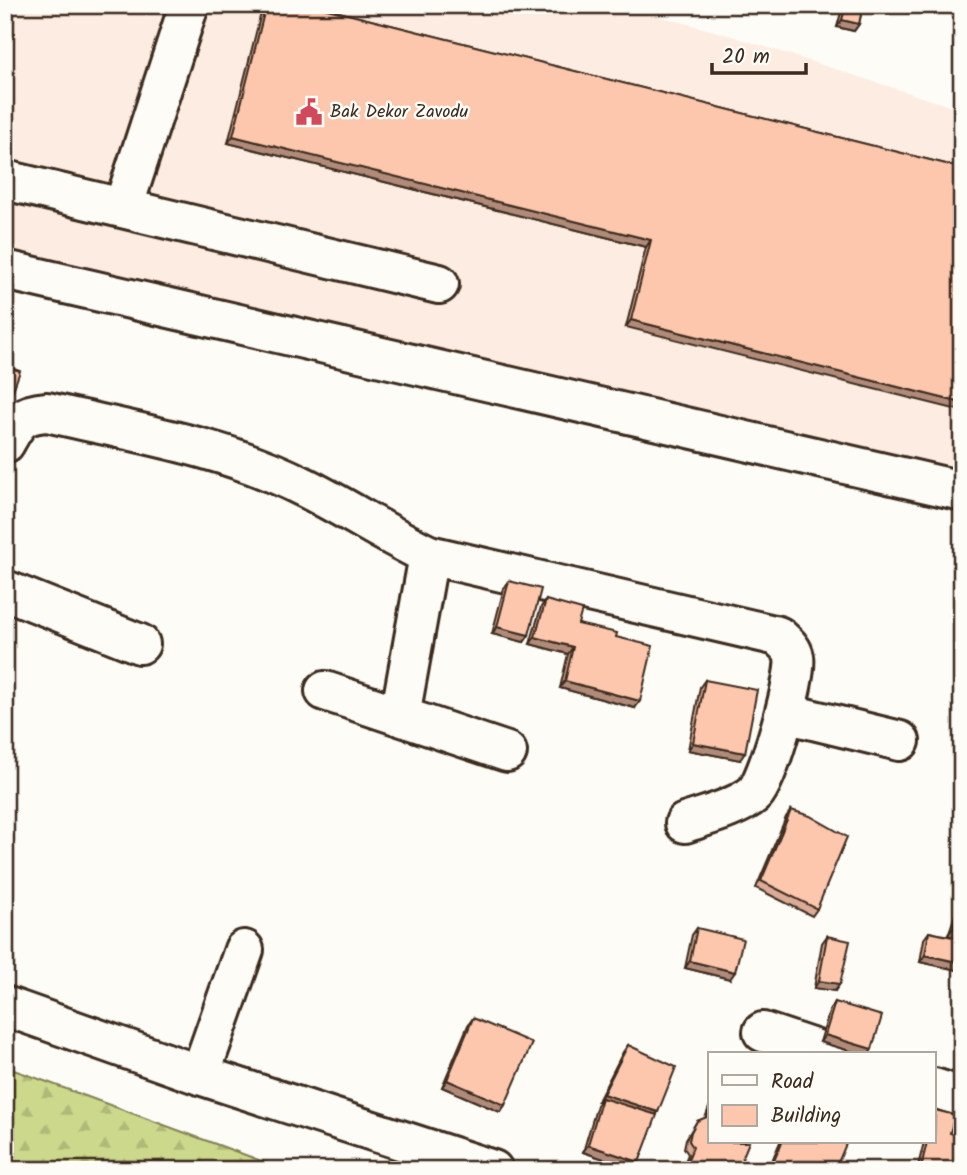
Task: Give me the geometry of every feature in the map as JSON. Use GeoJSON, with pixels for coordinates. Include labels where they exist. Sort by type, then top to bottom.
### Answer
{"type":"FeatureCollection","features":[{"type":"Feature","properties":{"kind":"street"},"geometry":{"type":"LineString","coordinates":[[123,208],[189,5]]}},
{"type":"Feature","properties":{"kind":"street"},"geometry":{"type":"LineString","coordinates":[[5,180],[439,284]]}},
{"type":"Feature","properties":{"kind":"street"},"geometry":{"type":"LineString","coordinates":[[5,270],[962,491]]}},
{"type":"Feature","properties":{"kind":"street"},"geometry":{"type":"LineString","coordinates":[[5,443],[19,419],[33,413],[47,412],[208,449],[301,485],[394,539],[429,555],[778,636],[792,649],[795,660],[785,713],[763,782],[756,793],[743,802],[685,823]]}},
{"type":"Feature","properties":{"kind":"street"},"geometry":{"type":"LineString","coordinates":[[400,716],[429,555]]}},
{"type":"Feature","properties":{"kind":"street"},"geometry":{"type":"LineString","coordinates":[[5,590],[140,644]]}},
{"type":"Feature","properties":{"kind":"street"},"geometry":{"type":"LineString","coordinates":[[325,691],[507,752]]}},
{"type":"Feature","properties":{"kind":"street"},"geometry":{"type":"LineString","coordinates":[[785,713],[900,741]]}},
{"type":"Feature","properties":{"kind":"street"},"geometry":{"type":"LineString","coordinates":[[200,1075],[244,950]]}},
{"type":"Feature","properties":{"kind":"street"},"geometry":{"type":"LineString","coordinates":[[5,1006],[200,1075],[494,1170]]}},
{"type":"Feature","properties":{"kind":"street"},"geometry":{"type":"LineString","coordinates":[[763,1032],[823,1052]]}},
{"type":"Feature","properties":{"kind":"street"},"geometry":{"type":"LineString","coordinates":[[936,1089],[962,1097]]}},
{"type":"Feature","properties":{"kind":"shaded area","name":"Bak Dekor Zavodu"},"geometry":{"type":"Polygon","coordinates":[[[5,5],[618,5],[725,34],[962,110],[962,468],[756,425],[5,256],[5,5]]]}},
{"type":"Feature","properties":{"kind":"green space"},"geometry":{"type":"Polygon","coordinates":[[[5,1067],[31,1076],[286,1170],[5,1170],[5,1067]]]}},
{"type":"Feature","properties":{"kind":"building"},"geometry":{"type":"Polygon","coordinates":[[[266,5],[311,5],[962,168],[962,403],[631,320],[651,240],[233,136],[266,5]]]}},
{"type":"Feature","properties":{"kind":"building"},"geometry":{"type":"Polygon","coordinates":[[[846,5],[863,5],[859,24],[842,20],[846,5]]]}},
{"type":"Feature","properties":{"kind":"building"},"geometry":{"type":"Polygon","coordinates":[[[5,366],[20,371],[5,412],[5,366]]]}},
{"type":"Feature","properties":{"kind":"building"},"geometry":{"type":"Polygon","coordinates":[[[509,581],[541,589],[529,635],[497,627],[509,581]]]}},
{"type":"Feature","properties":{"kind":"building"},"geometry":{"type":"Polygon","coordinates":[[[546,600],[582,610],[578,624],[617,633],[616,637],[653,646],[640,701],[565,681],[573,647],[535,637],[546,600]]]}},
{"type":"Feature","properties":{"kind":"building"},"geometry":{"type":"Polygon","coordinates":[[[705,680],[757,690],[745,753],[693,743],[705,680]]]}},
{"type":"Feature","properties":{"kind":"building"},"geometry":{"type":"Polygon","coordinates":[[[791,810],[810,816],[847,837],[817,909],[761,881],[791,810]]]}},
{"type":"Feature","properties":{"kind":"building"},"geometry":{"type":"Polygon","coordinates":[[[962,902],[962,931],[953,928],[962,902]]]}},
{"type":"Feature","properties":{"kind":"building"},"geometry":{"type":"Polygon","coordinates":[[[697,928],[743,939],[735,972],[690,961],[697,928]]]}},
{"type":"Feature","properties":{"kind":"building"},"geometry":{"type":"Polygon","coordinates":[[[929,932],[962,939],[962,963],[925,955],[929,932]]]}},
{"type":"Feature","properties":{"kind":"building"},"geometry":{"type":"Polygon","coordinates":[[[827,936],[850,941],[840,984],[819,981],[827,936]]]}},
{"type":"Feature","properties":{"kind":"building"},"geometry":{"type":"Polygon","coordinates":[[[835,1002],[882,1016],[872,1049],[825,1035],[835,1002]]]}},
{"type":"Feature","properties":{"kind":"building"},"geometry":{"type":"Polygon","coordinates":[[[473,1018],[532,1043],[505,1105],[447,1080],[473,1018]]]}},
{"type":"Feature","properties":{"kind":"building"},"geometry":{"type":"Polygon","coordinates":[[[628,1045],[676,1067],[658,1112],[603,1094],[628,1045]]]}},
{"type":"Feature","properties":{"kind":"building"},"geometry":{"type":"Polygon","coordinates":[[[602,1098],[657,1115],[639,1162],[588,1145],[602,1098]]]}},
{"type":"Feature","properties":{"kind":"building"},"geometry":{"type":"Polygon","coordinates":[[[936,1110],[955,1115],[950,1133],[962,1136],[962,1170],[933,1170],[921,1167],[927,1144],[936,1144],[936,1110]]]}},
{"type":"Feature","properties":{"kind":"building"},"geometry":{"type":"Polygon","coordinates":[[[708,1115],[708,1144],[748,1144],[740,1164],[735,1164],[732,1170],[706,1170],[687,1162],[693,1147],[689,1141],[691,1132],[697,1121],[708,1115]]]}},
{"type":"Feature","properties":{"kind":"building"},"geometry":{"type":"Polygon","coordinates":[[[781,1144],[846,1144],[835,1170],[770,1170],[781,1144]]]}},
{"type":"Feature","properties":{"kind":"place","name":"Bak Dekor Zavodu"},"geometry":{"type":"Point","coordinates":[309,112]}}]}
